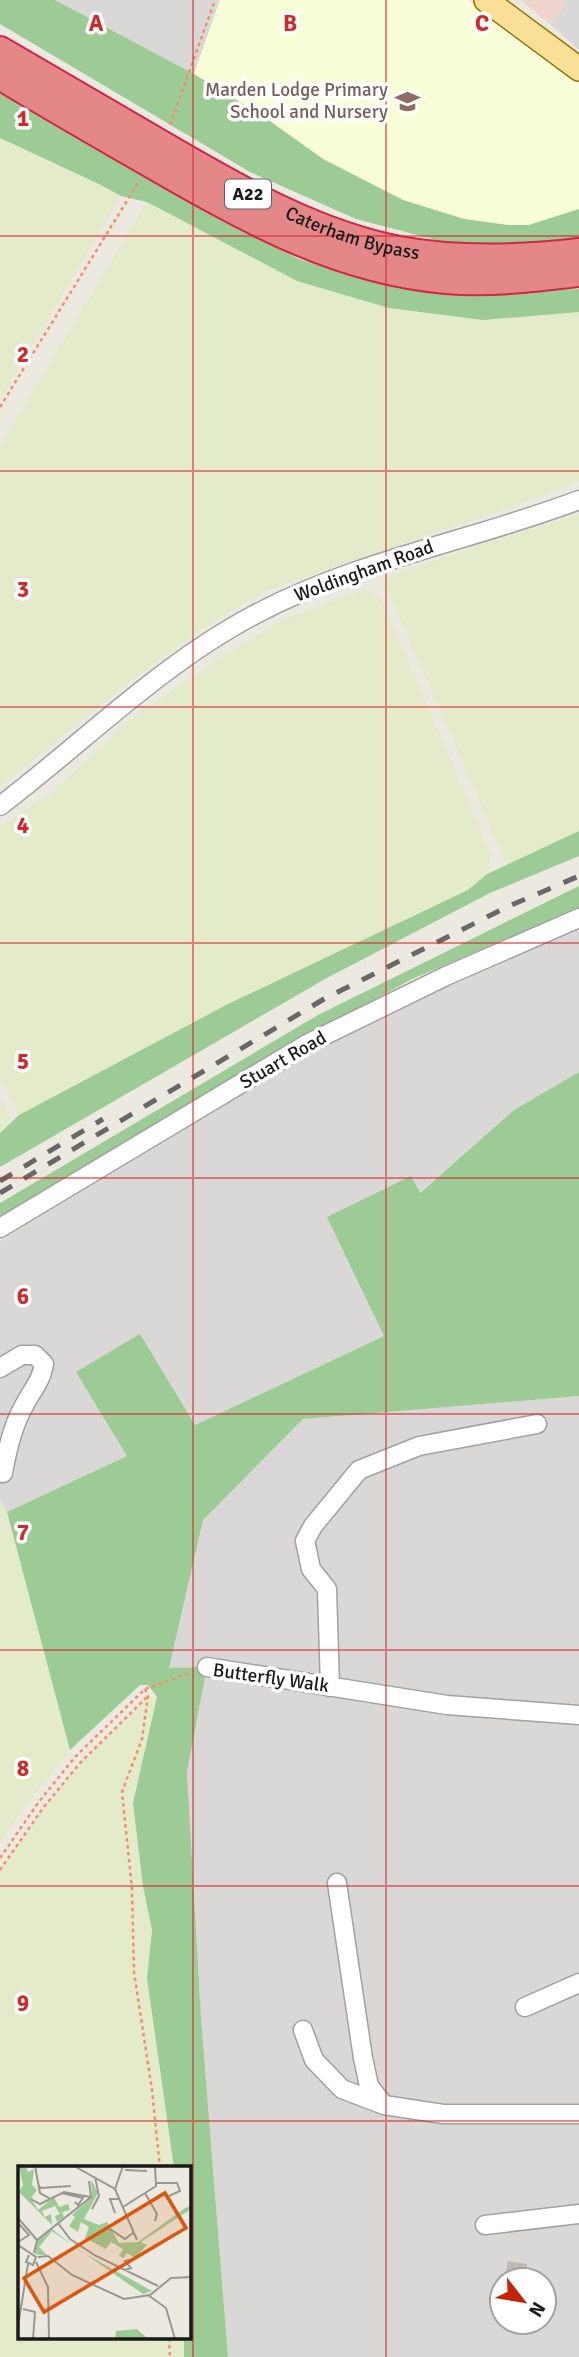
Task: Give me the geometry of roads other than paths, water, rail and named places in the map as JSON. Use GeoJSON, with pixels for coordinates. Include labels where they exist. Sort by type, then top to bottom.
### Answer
{"type":"FeatureCollection","features":[{"type":"Feature","properties":{"kind":"highway","name":"Caterham Bypass"},"geometry":{"type":"LineString","coordinates":[[0,50],[156,155],[231,211],[283,237],[353,262],[399,273],[447,280],[522,280],[579,273]]}},
{"type":"Feature","properties":{"kind":"highway","name":"Caterham Bypass"},"geometry":{"type":"LineString","coordinates":[[0,76],[156,155],[332,231],[371,243],[399,250],[454,257],[524,258],[579,252]]}},
{"type":"Feature","properties":{"kind":"main road"},"geometry":{"type":"LineString","coordinates":[[486,0],[579,69]]}},
{"type":"Feature","properties":{"kind":"street","name":"Woldingham Road"},"geometry":{"type":"LineString","coordinates":[[0,806],[189,656],[253,615],[316,585],[362,568],[548,512],[579,500]]}},
{"type":"Feature","properties":{"kind":"street","name":"Stuart Road"},"geometry":{"type":"LineString","coordinates":[[0,1228],[307,1044],[446,976],[579,919]]}},
{"type":"Feature","properties":{"kind":"street"},"geometry":{"type":"LineString","coordinates":[[0,1368],[22,1355],[34,1355],[44,1364],[43,1373],[20,1416],[6,1451],[3,1473]]}},
{"type":"Feature","properties":{"kind":"street"},"geometry":{"type":"LineString","coordinates":[[330,1687],[327,1589],[311,1569],[305,1541],[313,1526],[359,1470],[419,1446],[537,1424]]}},
{"type":"Feature","properties":{"kind":"street","name":"Butterfly Walk"},"geometry":{"type":"LineString","coordinates":[[207,1667],[447,1705],[579,1715]]}},
{"type":"Feature","properties":{"kind":"street"},"geometry":{"type":"LineString","coordinates":[[337,1884],[363,2058],[369,2086],[384,2105]]}},
{"type":"Feature","properties":{"kind":"street"},"geometry":{"type":"LineString","coordinates":[[525,2007],[579,1983]]}},
{"type":"Feature","properties":{"kind":"street"},"geometry":{"type":"LineString","coordinates":[[303,2030],[314,2060],[342,2089],[384,2105],[443,2114],[579,2114]]}},
{"type":"Feature","properties":{"kind":"street"},"geometry":{"type":"LineString","coordinates":[[485,2225],[579,2214]]}},
{"type":"Feature","properties":{"kind":"railway"},"geometry":{"type":"LineString","coordinates":[[0,1193],[324,999],[507,907],[579,876]]}},
{"type":"Feature","properties":{"kind":"railway"},"geometry":{"type":"LineString","coordinates":[[0,1181],[103,1119]]}},
{"type":"Feature","properties":{"kind":"place","name":"Marden Lodge Primary School and Nursery"},"geometry":{"type":"Point","coordinates":[408,101]}}]}
